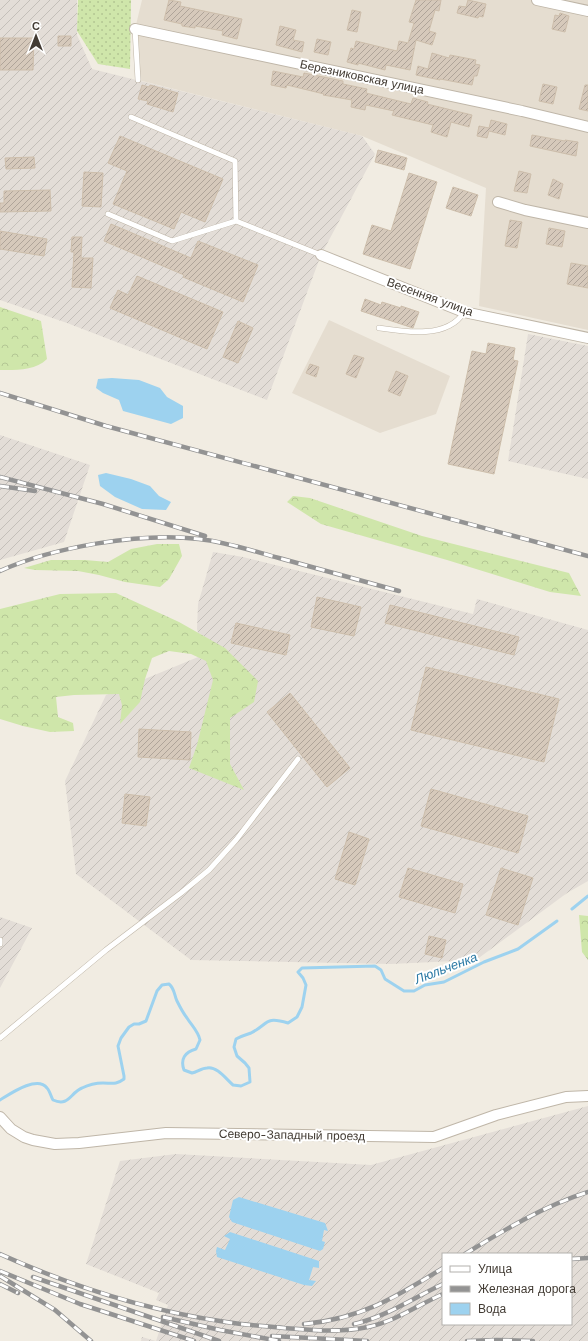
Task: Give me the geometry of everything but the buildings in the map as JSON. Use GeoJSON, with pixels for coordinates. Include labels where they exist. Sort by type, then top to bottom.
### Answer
{"type":"FeatureCollection","features":[{"type":"Feature","properties":{"kind":"street"},"geometry":{"type":"LineString","coordinates":[[537,0],[588,11]]}},
{"type":"Feature","properties":{"kind":"street","name":"Березниковская улица"},"geometry":{"type":"LineString","coordinates":[[135,29],[588,127]]}},
{"type":"Feature","properties":{"kind":"street"},"geometry":{"type":"LineString","coordinates":[[498,202],[525,210],[588,223]]}},
{"type":"Feature","properties":{"kind":"street","name":"Весенняя улица"},"geometry":{"type":"LineString","coordinates":[[322,255],[464,312],[588,338]]}},
{"type":"Feature","properties":{"kind":"street","name":"Северо-Западный проезд"},"geometry":{"type":"LineString","coordinates":[[0,1117],[11,1129],[24,1137],[55,1144],[78,1143],[166,1133],[434,1137],[496,1115],[566,1097],[588,1096]]}},
{"type":"Feature","properties":{"kind":"lane"},"geometry":{"type":"LineString","coordinates":[[135,29],[138,80]]}},
{"type":"Feature","properties":{"kind":"lane"},"geometry":{"type":"LineString","coordinates":[[132,117],[235,161],[236,221]]}},
{"type":"Feature","properties":{"kind":"lane"},"geometry":{"type":"LineString","coordinates":[[108,214],[172,241],[236,221],[322,255]]}},
{"type":"Feature","properties":{"kind":"lane"},"geometry":{"type":"LineString","coordinates":[[379,328],[404,332],[425,332],[448,327],[459,319],[464,312]]}},
{"type":"Feature","properties":{"kind":"lane"},"geometry":{"type":"LineString","coordinates":[[0,1038],[106,950],[209,870],[236,840],[298,759]]}},
{"type":"Feature","properties":{"kind":"shaded area"},"geometry":{"type":"Polygon","coordinates":[[[0,0],[77,0],[77,35],[92,69],[362,136],[375,154],[321,255],[267,400],[67,323],[0,300],[0,0]]]}},
{"type":"Feature","properties":{"kind":"shaded area"},"geometry":{"type":"Polygon","coordinates":[[[142,0],[588,0],[588,330],[479,306],[486,188],[362,136],[138,80],[135,29],[142,0]]]}},
{"type":"Feature","properties":{"kind":"shaded area"},"geometry":{"type":"Polygon","coordinates":[[[329,320],[450,376],[436,414],[380,433],[292,393],[329,320]]]}},
{"type":"Feature","properties":{"kind":"shaded area"},"geometry":{"type":"Polygon","coordinates":[[[528,334],[588,346],[588,479],[508,461],[528,334]]]}},
{"type":"Feature","properties":{"kind":"shaded area"},"geometry":{"type":"Polygon","coordinates":[[[0,435],[90,465],[64,542],[0,560],[0,435]]]}},
{"type":"Feature","properties":{"kind":"shaded area"},"geometry":{"type":"Polygon","coordinates":[[[213,552],[243,557],[473,614],[477,599],[588,630],[588,881],[567,893],[476,960],[391,964],[191,960],[76,874],[65,781],[106,695],[203,655],[197,629],[198,604],[213,552]]]}},
{"type":"Feature","properties":{"kind":"shaded area"},"geometry":{"type":"Polygon","coordinates":[[[0,917],[32,928],[0,988],[0,917]]]}},
{"type":"Feature","properties":{"kind":"shaded area"},"geometry":{"type":"Polygon","coordinates":[[[588,1106],[588,1341],[156,1341],[168,1305],[156,1300],[159,1293],[86,1264],[120,1161],[176,1154],[371,1165],[588,1106]]]}},
{"type":"Feature","properties":{"kind":"shaded area"},"geometry":{"type":"Polygon","coordinates":[[[142,1337],[156,1341],[141,1341],[142,1337]]]}},
{"type":"Feature","properties":{"kind":"green space"},"geometry":{"type":"Polygon","coordinates":[[[78,0],[131,0],[130,69],[98,64],[77,31],[78,0]]]}},
{"type":"Feature","properties":{"kind":"green space"},"geometry":{"type":"Polygon","coordinates":[[[0,307],[41,321],[47,359],[31,368],[19,370],[0,370],[0,307]]]}},
{"type":"Feature","properties":{"kind":"green space"},"geometry":{"type":"Polygon","coordinates":[[[293,496],[310,498],[422,536],[569,573],[581,596],[550,592],[447,560],[321,524],[287,502],[293,496]]]}},
{"type":"Feature","properties":{"kind":"green space"},"geometry":{"type":"Polygon","coordinates":[[[157,544],[179,544],[182,556],[169,579],[160,587],[125,582],[78,571],[35,570],[24,568],[51,560],[108,562],[131,549],[157,544]]]}},
{"type":"Feature","properties":{"kind":"green space"},"geometry":{"type":"Polygon","coordinates":[[[116,593],[179,622],[225,648],[258,681],[254,702],[230,718],[230,764],[244,790],[189,768],[197,745],[213,680],[206,661],[191,654],[169,651],[152,658],[145,679],[140,702],[120,724],[122,705],[119,694],[56,697],[58,717],[73,723],[74,731],[50,732],[0,719],[0,609],[60,594],[116,593]]]}},
{"type":"Feature","properties":{"kind":"green space"},"geometry":{"type":"Polygon","coordinates":[[[579,915],[588,916],[588,960],[582,952],[579,915]]]}},
{"type":"Feature","properties":{"kind":"water"},"geometry":{"type":"Polygon","coordinates":[[[112,378],[139,380],[160,388],[167,397],[183,406],[183,418],[171,424],[123,411],[119,400],[96,388],[98,379],[112,378]]]}},
{"type":"Feature","properties":{"kind":"water"},"geometry":{"type":"Polygon","coordinates":[[[106,473],[131,479],[150,486],[159,496],[171,502],[166,510],[142,509],[115,497],[100,486],[98,475],[106,473]]]}},
{"type":"Feature","properties":{"kind":"water"},"geometry":{"type":"Polygon","coordinates":[[[239,1197],[325,1223],[328,1231],[324,1230],[322,1241],[325,1242],[323,1249],[320,1251],[232,1222],[229,1217],[233,1200],[239,1197]]]}},
{"type":"Feature","properties":{"kind":"water"},"geometry":{"type":"Polygon","coordinates":[[[230,1232],[319,1261],[319,1268],[313,1267],[309,1280],[316,1281],[312,1286],[304,1285],[217,1257],[217,1247],[225,1250],[230,1239],[224,1236],[230,1232]]]}},
{"type":"Feature","properties":{"kind":"waterway","name":"Люльченка"},"geometry":{"type":"LineString","coordinates":[[572,909],[588,896]]}},
{"type":"Feature","properties":{"kind":"waterway","name":"Люльченка"},"geometry":{"type":"LineString","coordinates":[[0,1100],[17,1090],[37,1084],[43,1085],[47,1088],[53,1100],[63,1102],[78,1090],[87,1086],[98,1083],[116,1083],[124,1079],[118,1046],[121,1038],[129,1027],[146,1021],[157,991],[162,985],[169,984],[182,1010],[196,1031],[200,1040],[196,1049],[184,1056],[184,1070],[192,1073],[211,1068],[218,1071],[233,1085],[241,1086],[250,1082],[249,1068],[237,1056],[234,1047],[236,1039],[257,1030],[267,1022],[275,1020],[288,1023],[297,1017],[302,1007],[306,985],[298,972],[302,968],[375,966],[381,970],[385,979],[404,991],[414,991],[425,985],[444,982],[484,962],[518,949],[557,921]]}},
{"type":"Feature","properties":{"kind":"railway"},"geometry":{"type":"LineString","coordinates":[[0,393],[106,426],[588,556]]}},
{"type":"Feature","properties":{"kind":"railway"},"geometry":{"type":"LineString","coordinates":[[0,477],[103,504],[205,536]]}},
{"type":"Feature","properties":{"kind":"railway"},"geometry":{"type":"LineString","coordinates":[[0,486],[35,491]]}},
{"type":"Feature","properties":{"kind":"railway"},"geometry":{"type":"LineString","coordinates":[[0,571],[21,562],[71,548],[125,540],[176,537],[209,540],[229,544],[399,591]]}},
{"type":"Feature","properties":{"kind":"railway"},"geometry":{"type":"LineString","coordinates":[[467,1253],[540,1211],[588,1192]]}},
{"type":"Feature","properties":{"kind":"railway"},"geometry":{"type":"LineString","coordinates":[[0,1254],[54,1277],[139,1304],[197,1317],[233,1323],[284,1328],[347,1330],[368,1327],[388,1321],[442,1294]]}},
{"type":"Feature","properties":{"kind":"railway"},"geometry":{"type":"LineString","coordinates":[[572,1259],[588,1258]]}},
{"type":"Feature","properties":{"kind":"railway"},"geometry":{"type":"LineString","coordinates":[[304,1324],[361,1312],[393,1297],[442,1269]]}},
{"type":"Feature","properties":{"kind":"railway"},"geometry":{"type":"LineString","coordinates":[[0,1271],[80,1304],[194,1341]]}},
{"type":"Feature","properties":{"kind":"railway"},"geometry":{"type":"LineString","coordinates":[[0,1276],[55,1310],[91,1341]]}},
{"type":"Feature","properties":{"kind":"railway"},"geometry":{"type":"LineString","coordinates":[[33,1277],[219,1341]]}},
{"type":"Feature","properties":{"kind":"railway"},"geometry":{"type":"LineString","coordinates":[[0,1284],[18,1293]]}},
{"type":"Feature","properties":{"kind":"railway"},"geometry":{"type":"LineString","coordinates":[[354,1324],[377,1317],[442,1285]]}},
{"type":"Feature","properties":{"kind":"railway"},"geometry":{"type":"LineString","coordinates":[[163,1317],[279,1341]]}},
{"type":"Feature","properties":{"kind":"railway"},"geometry":{"type":"LineString","coordinates":[[272,1336],[367,1341]]}},
{"type":"Feature","properties":{"kind":"railway"},"geometry":{"type":"LineString","coordinates":[[467,1341],[533,1341]]}}]}
